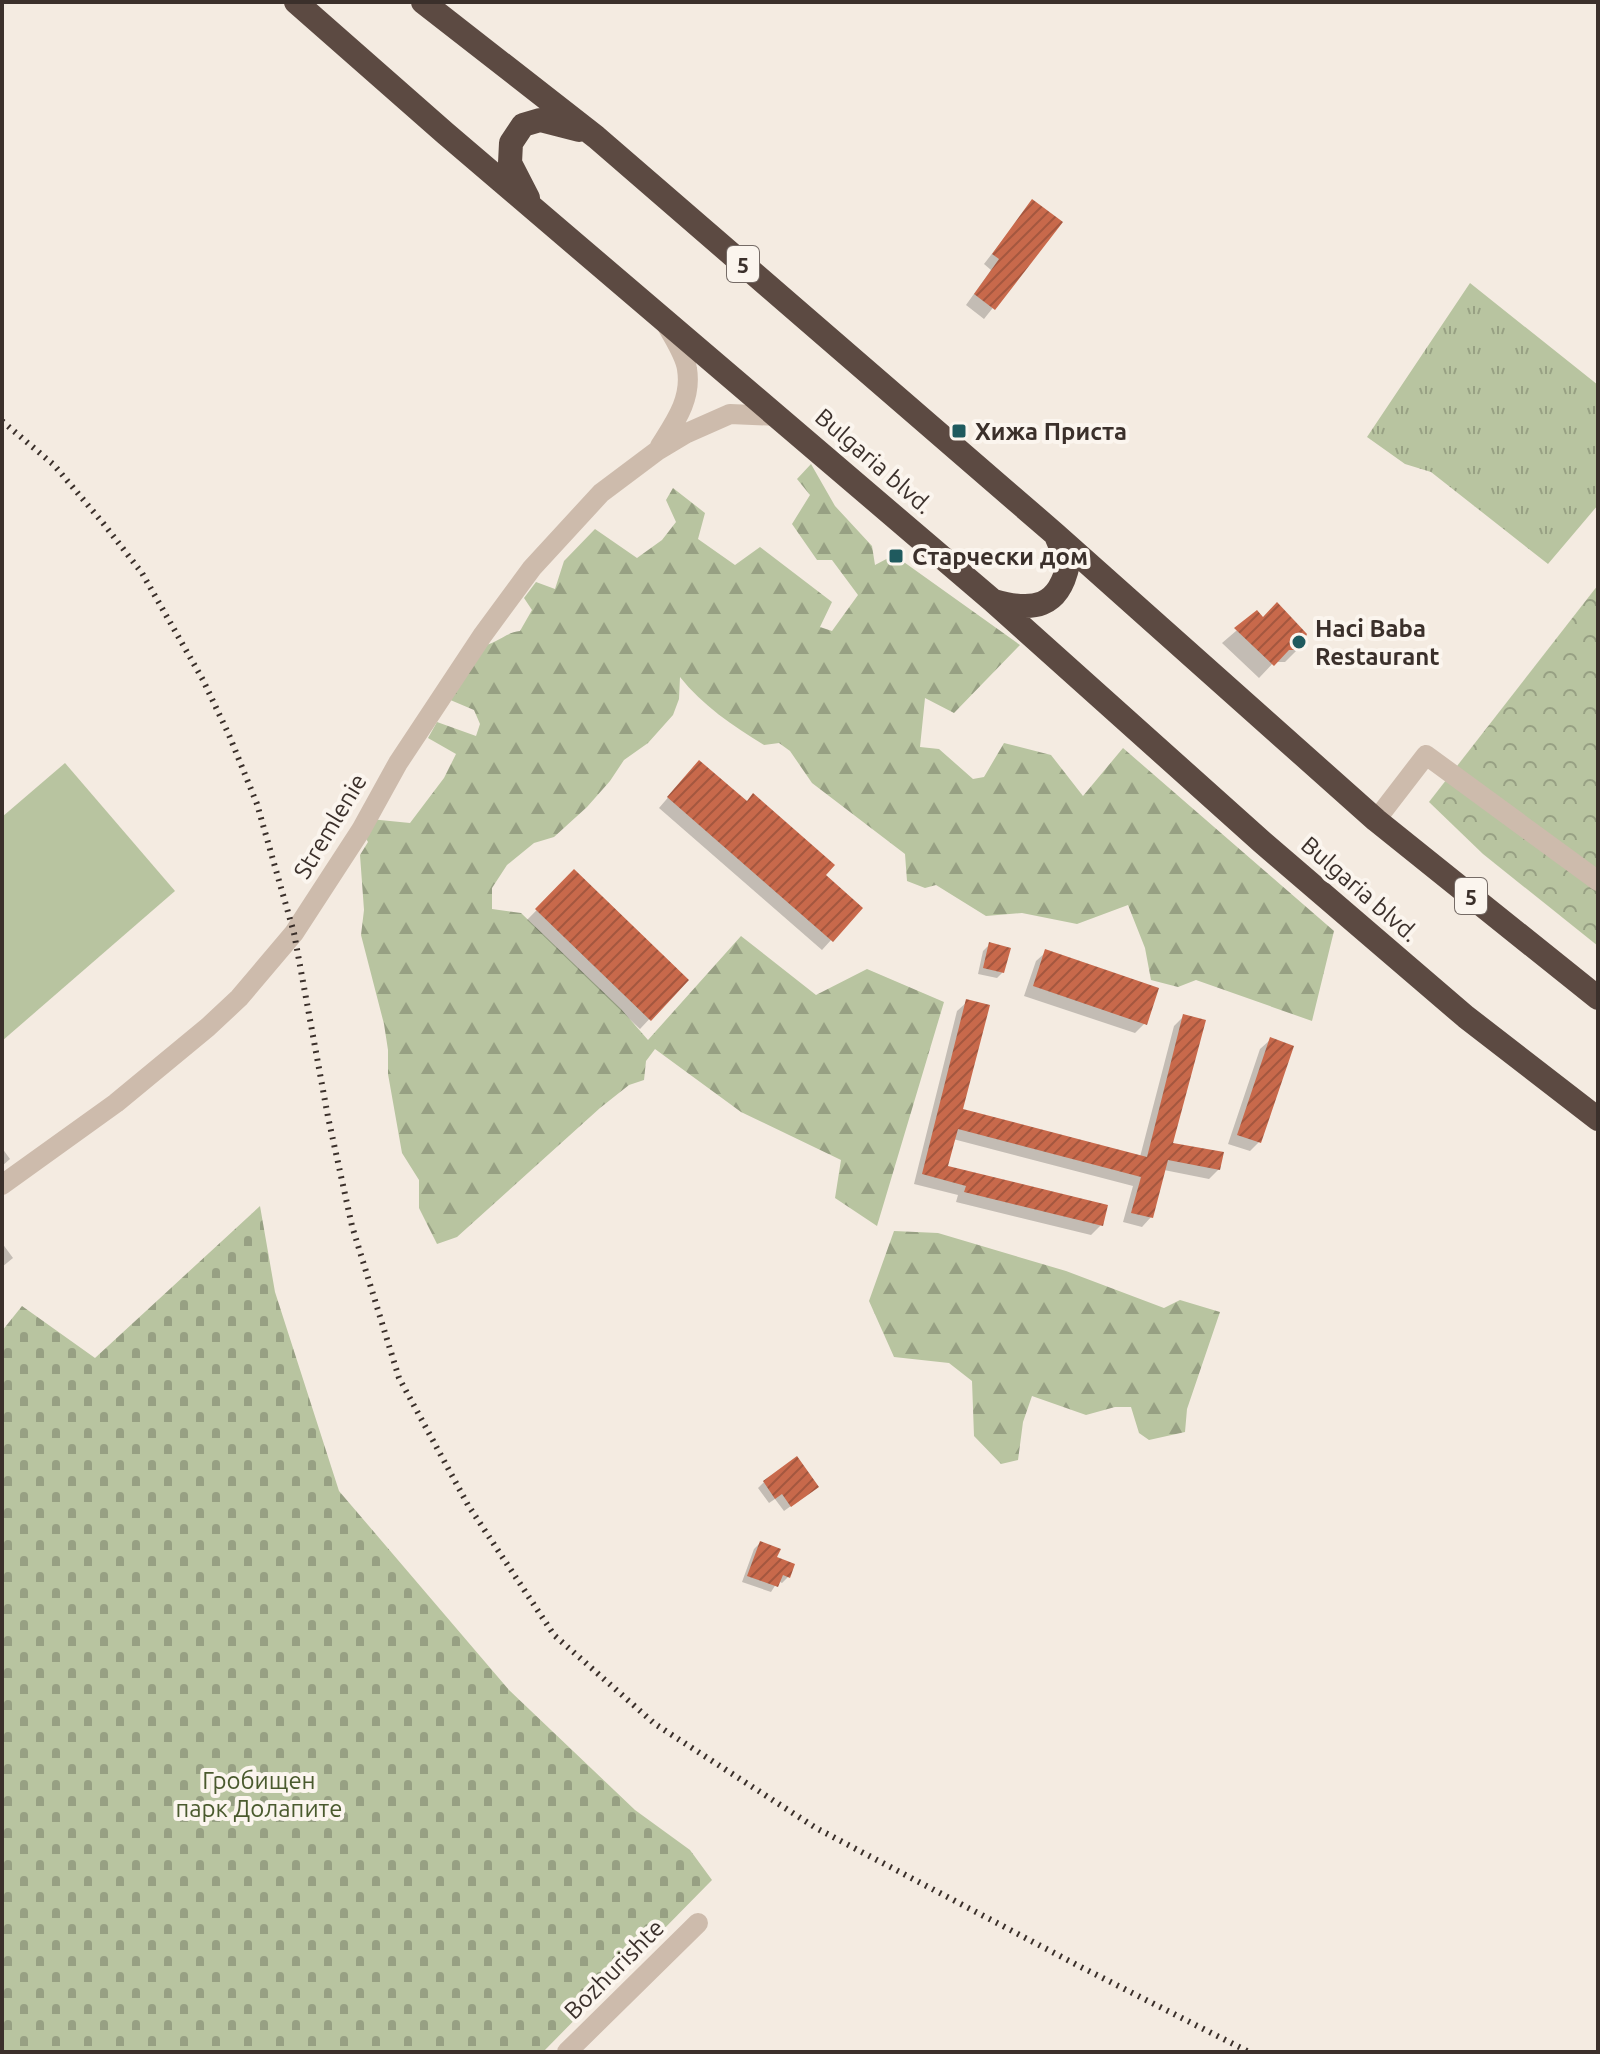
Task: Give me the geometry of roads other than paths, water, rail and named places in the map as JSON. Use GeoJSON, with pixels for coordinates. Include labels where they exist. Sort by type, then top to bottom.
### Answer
{"type":"FeatureCollection","features":[{"type":"Feature","properties":{"kind":"highway","name":"Bulgaria blvd."},"geometry":{"type":"LineString","coordinates":[[296,2],[992,600],[1262,842],[1454,1007],[1598,1119]]}},
{"type":"Feature","properties":{"kind":"highway","name":"5"},"geometry":{"type":"LineString","coordinates":[[423,2],[596,137],[1055,534],[1376,820],[1598,998]]}},
{"type":"Feature","properties":{"kind":"highway"},"geometry":{"type":"LineString","coordinates":[[532,207],[510,163],[511,143],[523,125],[540,120],[560,123],[596,137]]}},
{"type":"Feature","properties":{"kind":"highway"},"geometry":{"type":"LineString","coordinates":[[992,600],[1022,608],[1037,606],[1059,590],[1068,564],[1055,534]]}},
{"type":"Feature","properties":{"kind":"street"},"geometry":{"type":"LineString","coordinates":[[657,451],[683,410],[687,388],[687,367],[663,318]]}},
{"type":"Feature","properties":{"kind":"street"},"geometry":{"type":"LineString","coordinates":[[657,451],[687,433],[730,414],[778,416]]}},
{"type":"Feature","properties":{"kind":"street","name":"Stremlenie"},"geometry":{"type":"LineString","coordinates":[[2,1185],[116,1103],[239,998],[294,933],[361,830],[398,763],[482,636],[532,568],[601,493],[657,451]]}},
{"type":"Feature","properties":{"kind":"street"},"geometry":{"type":"LineString","coordinates":[[1376,820],[1426,755],[1598,881]]}},
{"type":"Feature","properties":{"kind":"street","name":"Bozhurishte"},"geometry":{"type":"LineString","coordinates":[[567,2052],[698,1923]]}},
{"type":"Feature","properties":{"kind":"railway"},"geometry":{"type":"LineString","coordinates":[[2,421],[54,465],[142,573],[203,680],[229,735],[257,804],[294,933],[352,1226],[399,1378],[468,1505],[554,1635],[655,1724],[816,1828],[1249,2052]]}},
{"type":"Feature","properties":{"kind":"place","name":"Хижа Приста"},"geometry":{"type":"Point","coordinates":[959,431]}},
{"type":"Feature","properties":{"kind":"place","name":"Старчески дом"},"geometry":{"type":"Point","coordinates":[896,556]}},
{"type":"Feature","properties":{"kind":"place","name":"Haci Baba Restaurant"},"geometry":{"type":"Point","coordinates":[1299,642]}},
{"type":"Feature","properties":{"kind":"park label","name":"Гробищен парк Долапите"},"geometry":{"type":"Point","coordinates":[259,1794]}}]}
